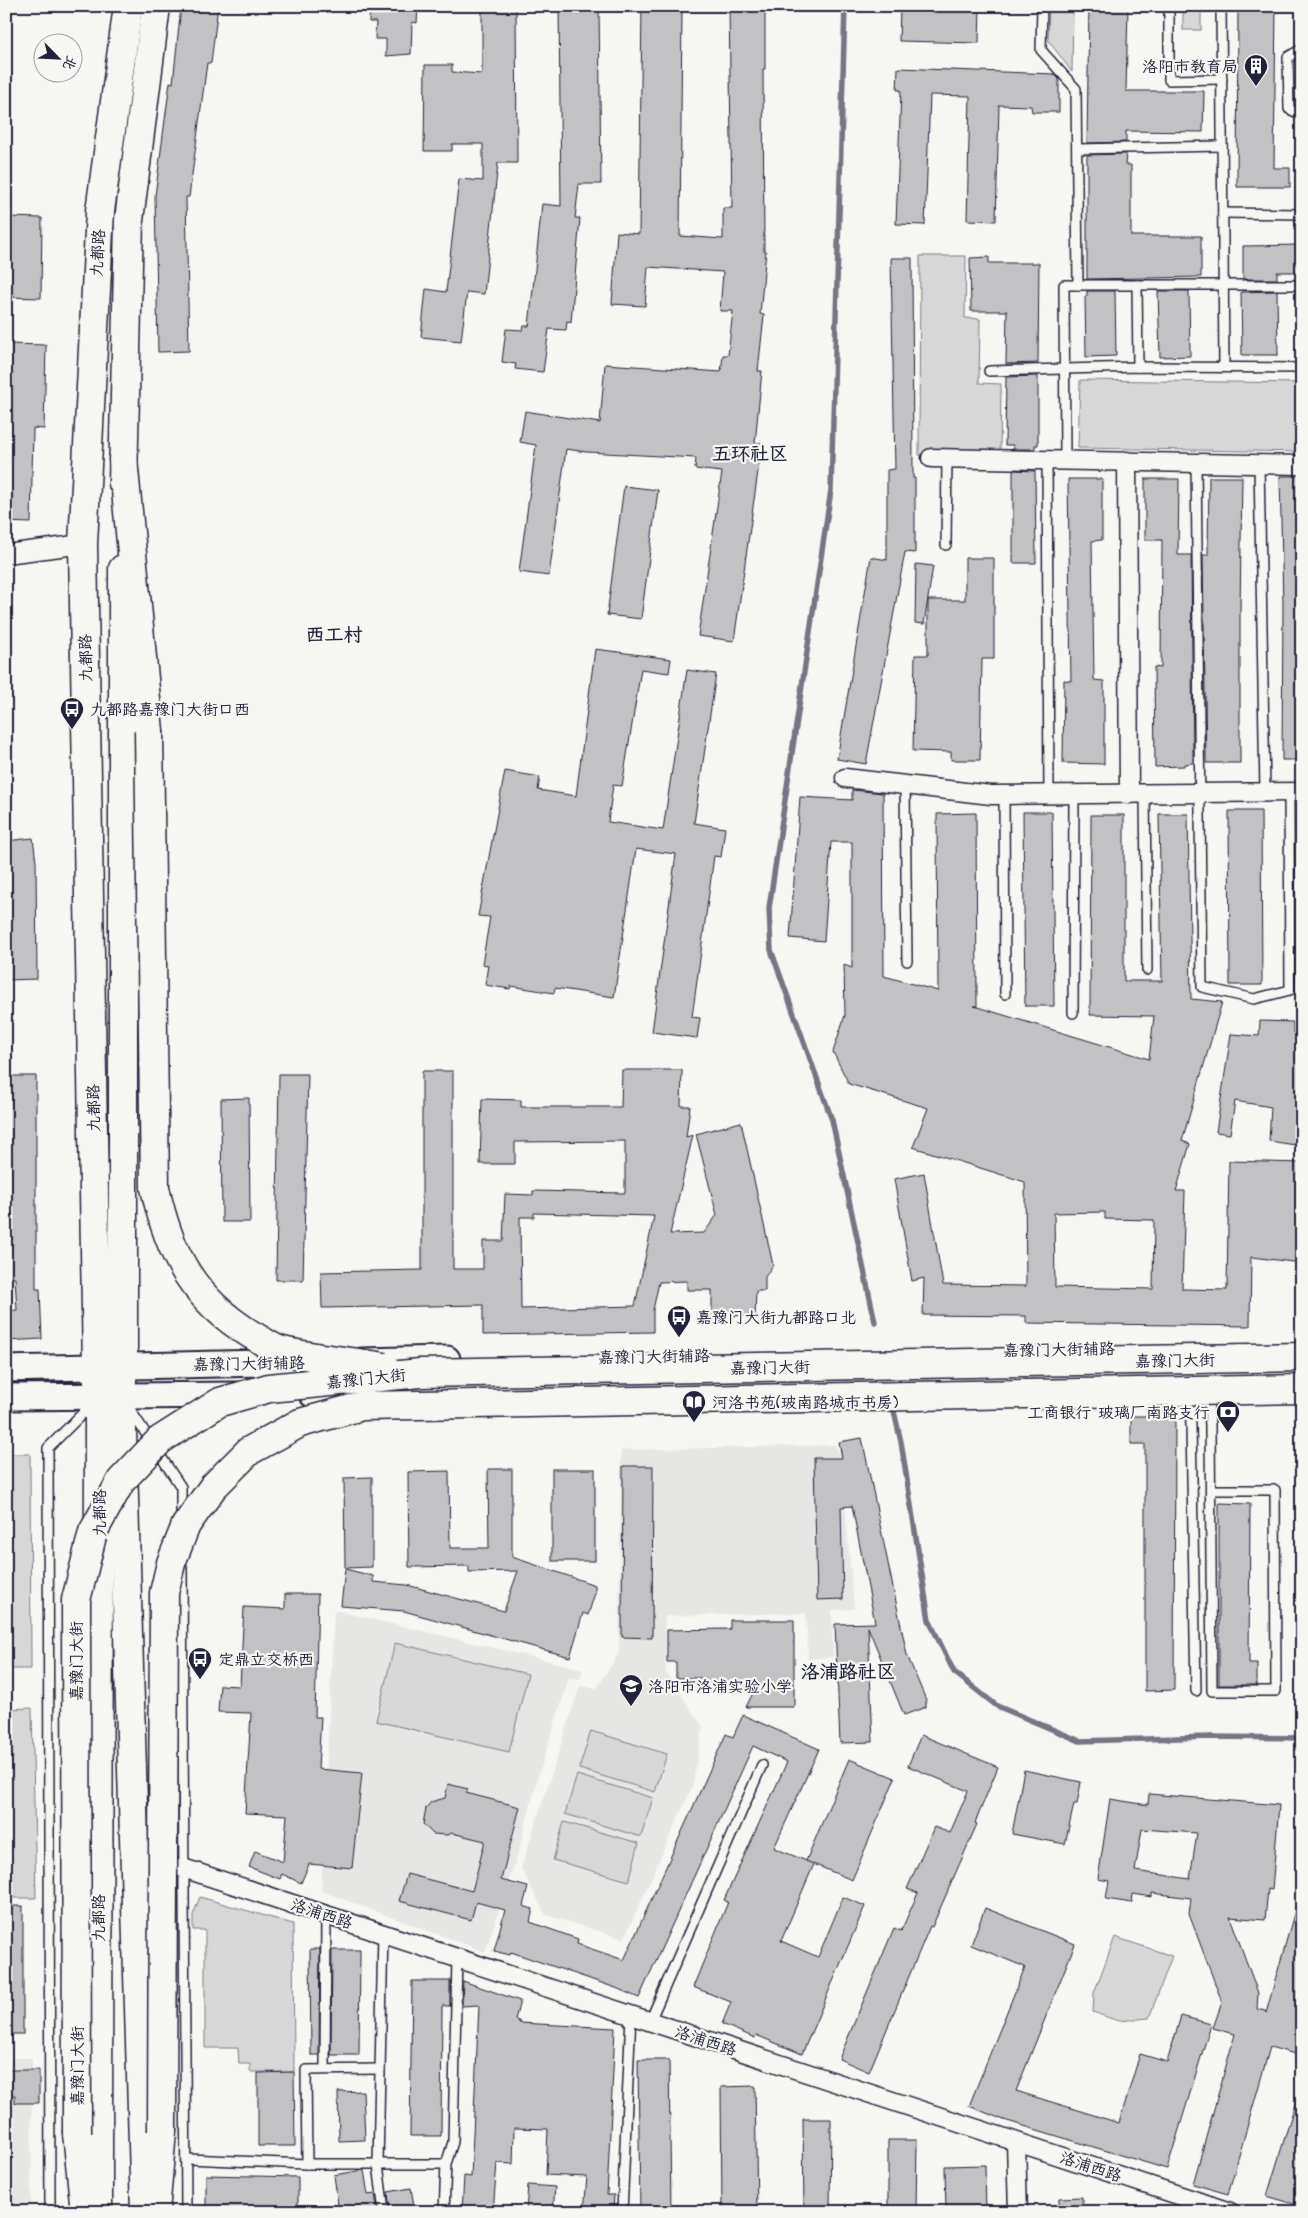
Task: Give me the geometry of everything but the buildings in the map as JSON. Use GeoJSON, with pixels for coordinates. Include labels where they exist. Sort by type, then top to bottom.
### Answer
{"type":"FeatureCollection","features":[{"type":"Feature","properties":{"kind":"main road","name":"九都路"},"geometry":{"type":"LineString","coordinates":[[110,1366],[83,544],[100,211],[128,6]]}},
{"type":"Feature","properties":{"kind":"main road","name":"九都路"},"geometry":{"type":"LineString","coordinates":[[98,2212],[123,459],[129,220],[156,6]]}},
{"type":"Feature","properties":{"kind":"main road"},"geometry":{"type":"LineString","coordinates":[[123,459],[149,730],[155,1188],[162,1219],[183,1268],[202,1295],[234,1324],[277,1349],[420,1373]]}},
{"type":"Feature","properties":{"kind":"main road","name":"嘉豫门大街辅路"},"geometry":{"type":"LineString","coordinates":[[110,1366],[1302,1344]]}},
{"type":"Feature","properties":{"kind":"main road","name":"嘉豫门大街"},"geometry":{"type":"LineString","coordinates":[[85,2212],[77,2133],[76,1600],[93,1532],[121,1481],[160,1440],[220,1402],[269,1388],[420,1373],[1302,1357]]}},
{"type":"Feature","properties":{"kind":"main road"},"geometry":{"type":"LineString","coordinates":[[6,1368],[110,1366]]}},
{"type":"Feature","properties":{"kind":"main road","name":"嘉豫门大街辅路"},"geometry":{"type":"LineString","coordinates":[[110,1396],[1302,1389]]}},
{"type":"Feature","properties":{"kind":"main road","name":"嘉豫门大街"},"geometry":{"type":"LineString","coordinates":[[155,2212],[162,2131],[164,1593],[171,1563],[186,1525],[213,1487],[249,1451],[300,1423],[362,1406],[1302,1389]]}},
{"type":"Feature","properties":{"kind":"main road","name":"九都路"},"geometry":{"type":"LineString","coordinates":[[110,1396],[145,2212]]}},
{"type":"Feature","properties":{"kind":"main road"},"geometry":{"type":"LineString","coordinates":[[6,1397],[110,1396]]}},
{"type":"Feature","properties":{"kind":"street"},"geometry":{"type":"LineString","coordinates":[[939,458],[1302,464]]}},
{"type":"Feature","properties":{"kind":"street"},"geometry":{"type":"LineString","coordinates":[[1127,461],[1137,794]]}},
{"type":"Feature","properties":{"kind":"street"},"geometry":{"type":"LineString","coordinates":[[6,554],[83,544]]}},
{"type":"Feature","properties":{"kind":"street"},"geometry":{"type":"LineString","coordinates":[[844,778],[905,786],[1004,795],[1295,792]]}},
{"type":"Feature","properties":{"kind":"street","name":"洛浦西路"},"geometry":{"type":"LineString","coordinates":[[183,1868],[1230,2212]]}},
{"type":"Feature","properties":{"kind":"street"},"geometry":{"type":"LineString","coordinates":[[1016,2142],[1018,2212]]}},
{"type":"Feature","properties":{"kind":"lane"},"geometry":{"type":"LineString","coordinates":[[1042,6],[1041,50],[1076,89],[1078,286]]}},
{"type":"Feature","properties":{"kind":"lane"},"geometry":{"type":"LineString","coordinates":[[1169,6],[1169,80],[1222,80]]}},
{"type":"Feature","properties":{"kind":"lane"},"geometry":{"type":"LineString","coordinates":[[1221,6],[1224,367]]}},
{"type":"Feature","properties":{"kind":"lane"},"geometry":{"type":"LineString","coordinates":[[1302,49],[1288,57],[1289,109],[1302,114]]}},
{"type":"Feature","properties":{"kind":"lane"},"geometry":{"type":"LineString","coordinates":[[1077,149],[1222,146]]}},
{"type":"Feature","properties":{"kind":"lane"},"geometry":{"type":"LineString","coordinates":[[1223,213],[1302,214]]}},
{"type":"Feature","properties":{"kind":"lane"},"geometry":{"type":"LineString","coordinates":[[1137,285],[1138,367]]}},
{"type":"Feature","properties":{"kind":"lane"},"geometry":{"type":"LineString","coordinates":[[1064,460],[1064,286],[1302,286]]}},
{"type":"Feature","properties":{"kind":"lane"},"geometry":{"type":"LineString","coordinates":[[989,371],[1138,367],[1302,368]]}},
{"type":"Feature","properties":{"kind":"lane"},"geometry":{"type":"LineString","coordinates":[[939,458],[946,545]]}},
{"type":"Feature","properties":{"kind":"lane"},"geometry":{"type":"LineString","coordinates":[[1047,460],[1049,795]]}},
{"type":"Feature","properties":{"kind":"lane"},"geometry":{"type":"LineString","coordinates":[[1196,463],[1202,987],[1254,998],[1290,990],[1295,792]]}},
{"type":"Feature","properties":{"kind":"lane"},"geometry":{"type":"LineString","coordinates":[[1259,464],[1265,792]]}},
{"type":"Feature","properties":{"kind":"lane"},"geometry":{"type":"LineString","coordinates":[[905,786],[907,961]]}},
{"type":"Feature","properties":{"kind":"lane"},"geometry":{"type":"LineString","coordinates":[[1072,1013],[1074,794]]}},
{"type":"Feature","properties":{"kind":"lane"},"geometry":{"type":"LineString","coordinates":[[1137,794],[1147,970]]}},
{"type":"Feature","properties":{"kind":"lane"},"geometry":{"type":"LineString","coordinates":[[1004,795],[1005,994]]}},
{"type":"Feature","properties":{"kind":"lane"},"geometry":{"type":"LineString","coordinates":[[1198,1391],[1211,1490],[1212,1692],[1276,1691],[1275,1490],[1211,1490]]}},
{"type":"Feature","properties":{"kind":"lane"},"geometry":{"type":"LineString","coordinates":[[1196,1691],[1191,1425],[1198,1391]]}},
{"type":"Feature","properties":{"kind":"lane"},"geometry":{"type":"LineString","coordinates":[[50,2212],[48,1448],[110,1396],[181,1487],[186,2212]]}},
{"type":"Feature","properties":{"kind":"lane"},"geometry":{"type":"LineString","coordinates":[[650,2021],[762,1765]]}},
{"type":"Feature","properties":{"kind":"lane"},"geometry":{"type":"LineString","coordinates":[[325,2069],[326,1914]]}},
{"type":"Feature","properties":{"kind":"lane"},"geometry":{"type":"LineString","coordinates":[[383,1933],[378,2164],[384,2212]]}},
{"type":"Feature","properties":{"kind":"lane"},"geometry":{"type":"LineString","coordinates":[[444,2212],[446,2164],[453,2142],[457,1958]]}},
{"type":"Feature","properties":{"kind":"lane"},"geometry":{"type":"LineString","coordinates":[[622,2212],[631,2015]]}},
{"type":"Feature","properties":{"kind":"lane"},"geometry":{"type":"LineString","coordinates":[[307,2164],[306,2070],[380,2069]]}},
{"type":"Feature","properties":{"kind":"lane"},"geometry":{"type":"LineString","coordinates":[[187,2159],[307,2164],[446,2164]]}},
{"type":"Feature","properties":{"kind":"shaded area"},"geometry":{"type":"Polygon","coordinates":[[[1049,6],[1073,6],[1072,72],[1048,40],[1049,6]]]}},
{"type":"Feature","properties":{"kind":"shaded area"},"geometry":{"type":"Polygon","coordinates":[[[1183,6],[1201,6],[1201,30],[1183,30],[1183,6]]]}},
{"type":"Feature","properties":{"kind":"shaded area"},"geometry":{"type":"Polygon","coordinates":[[[920,256],[966,256],[965,318],[980,319],[979,383],[1001,384],[1000,455],[919,455],[920,256]]]}},
{"type":"Feature","properties":{"kind":"shaded area"},"geometry":{"type":"Polygon","coordinates":[[[1080,380],[1302,383],[1302,452],[1078,448],[1080,380]]]}},
{"type":"Feature","properties":{"kind":"shaded area","name":"洛阳市洛浦实验小学"},"geometry":{"type":"Polygon","coordinates":[[[835,1445],[841,1457],[854,1609],[832,1610],[833,1657],[808,1659],[806,1613],[665,1616],[666,1673],[703,1727],[692,1787],[624,1939],[546,1915],[521,1868],[580,1686],[597,1688],[619,1653],[621,1450],[835,1445]]]}},
{"type":"Feature","properties":{"kind":"shaded area"},"geometry":{"type":"Polygon","coordinates":[[[6,1454],[30,1454],[31,1669],[6,1669],[6,1454]]]}},
{"type":"Feature","properties":{"kind":"shaded area"},"geometry":{"type":"Polygon","coordinates":[[[334,1610],[583,1669],[580,1679],[569,1678],[538,1777],[519,1850],[485,1952],[321,1891],[334,1610]]]}},
{"type":"Feature","properties":{"kind":"shaded area"},"geometry":{"type":"Polygon","coordinates":[[[395,1643],[528,1674],[509,1752],[376,1721],[395,1643]]]}},
{"type":"Feature","properties":{"kind":"shaded area"},"geometry":{"type":"Polygon","coordinates":[[[32,1708],[36,1898],[6,1898],[6,1709],[32,1708]]]}},
{"type":"Feature","properties":{"kind":"shaded area"},"geometry":{"type":"Polygon","coordinates":[[[591,1731],[667,1754],[655,1792],[579,1769],[591,1731]]]}},
{"type":"Feature","properties":{"kind":"shaded area"},"geometry":{"type":"Polygon","coordinates":[[[577,1775],[653,1798],[641,1837],[565,1814],[577,1775]]]}},
{"type":"Feature","properties":{"kind":"shaded area"},"geometry":{"type":"Polygon","coordinates":[[[564,1822],[639,1843],[629,1881],[553,1860],[564,1822]]]}},
{"type":"Feature","properties":{"kind":"shaded area"},"geometry":{"type":"Polygon","coordinates":[[[200,1897],[293,1924],[294,2072],[250,2072],[250,2064],[239,2064],[238,2048],[205,2048],[205,1930],[193,1930],[193,1915],[200,1897]]]}},
{"type":"Feature","properties":{"kind":"shaded area"},"geometry":{"type":"Polygon","coordinates":[[[1115,1937],[1172,1956],[1149,2018],[1118,2021],[1093,2012],[1094,1993],[1115,1937]]]}},
{"type":"Feature","properties":{"kind":"shaded area"},"geometry":{"type":"Polygon","coordinates":[[[6,2058],[32,2058],[31,2212],[6,2212],[6,2058]]]}},
{"type":"Feature","properties":{"kind":"waterway"},"geometry":{"type":"LineString","coordinates":[[845,6],[831,490],[769,908],[771,950],[832,1120],[875,1322]]}},
{"type":"Feature","properties":{"kind":"waterway"},"geometry":{"type":"LineString","coordinates":[[893,1407],[901,1442],[929,1620],[954,1672],[997,1706],[1080,1741],[1211,1737],[1302,1738]]}},
{"type":"Feature","properties":{"kind":"place","name":"洛阳市教育局"},"geometry":{"type":"Point","coordinates":[1256,87]}},
{"type":"Feature","properties":{"kind":"place","name":"九都路嘉豫门大街口西"},"geometry":{"type":"Point","coordinates":[72,730]}},
{"type":"Feature","properties":{"kind":"place","name":"嘉豫门大街九都路口北"},"geometry":{"type":"Point","coordinates":[679,1338]}},
{"type":"Feature","properties":{"kind":"place","name":"河洛书苑(玻南路城市书房)"},"geometry":{"type":"Point","coordinates":[694,1423]}},
{"type":"Feature","properties":{"kind":"place","name":"工商银行 玻璃厂南路支行"},"geometry":{"type":"Point","coordinates":[1228,1433]}},
{"type":"Feature","properties":{"kind":"place","name":"定鼎立交桥西"},"geometry":{"type":"Point","coordinates":[200,1680]}},
{"type":"Feature","properties":{"kind":"place","name":"洛阳市洛浦实验小学"},"geometry":{"type":"Point","coordinates":[631,1707]}},
{"type":"Feature","properties":{"kind":"district","name":"五环社区"},"geometry":{"type":"Point","coordinates":[750,453]}},
{"type":"Feature","properties":{"kind":"district","name":"西工村"},"geometry":{"type":"Point","coordinates":[334,634]}},
{"type":"Feature","properties":{"kind":"district","name":"洛浦路社区"},"geometry":{"type":"Point","coordinates":[848,1671]}}]}
